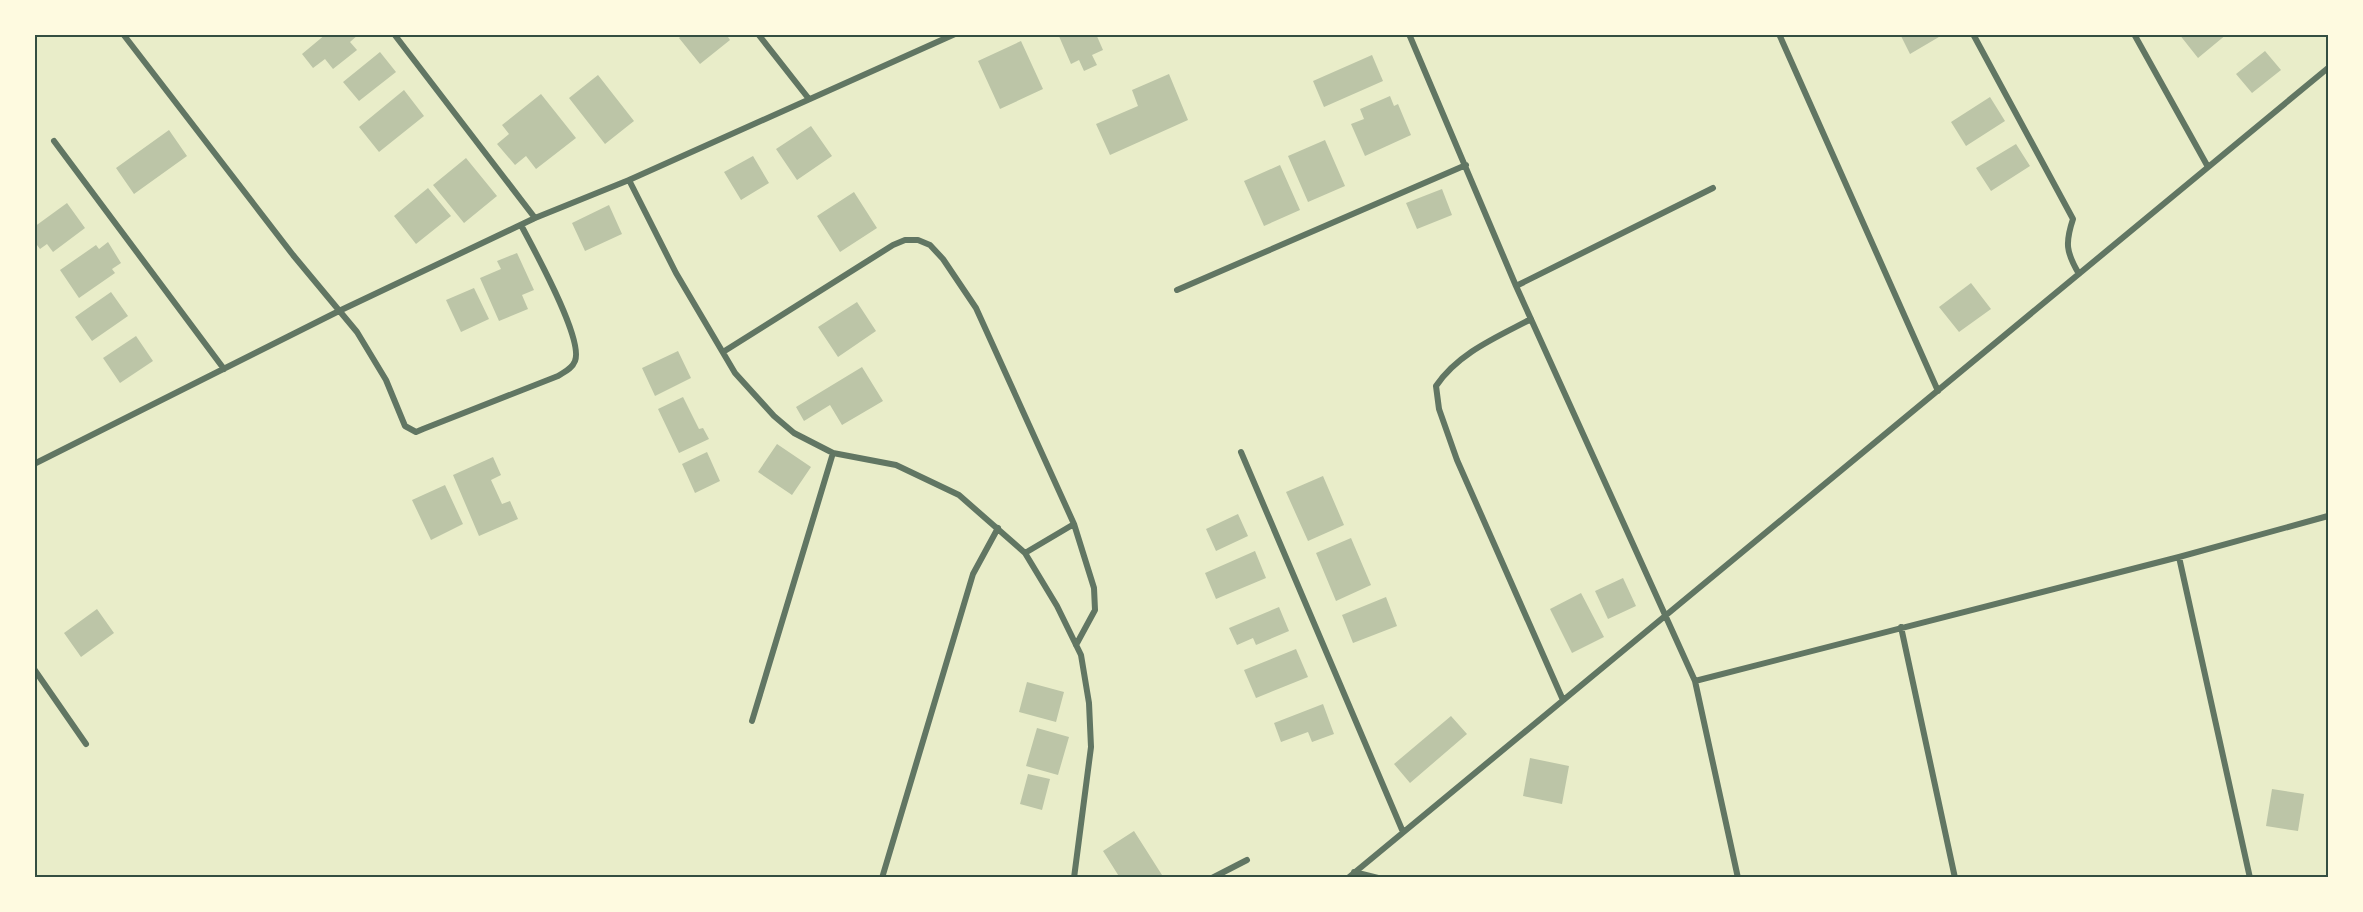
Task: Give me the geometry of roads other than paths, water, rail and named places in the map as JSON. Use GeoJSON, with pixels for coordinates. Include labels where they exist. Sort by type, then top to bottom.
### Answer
{"type":"FeatureCollection","features":[{"type":"Feature","properties":{"kind":"street"},"geometry":{"type":"LineString","coordinates":[[123,34],[286,246],[357,332],[386,380],[401,419],[410,430],[416,432],[558,376],[569,370],[575,362],[576,351],[571,330],[521,225]]}},
{"type":"Feature","properties":{"kind":"street"},"geometry":{"type":"LineString","coordinates":[[394,34],[535,218]]}},
{"type":"Feature","properties":{"kind":"street"},"geometry":{"type":"LineString","coordinates":[[758,34],[809,99]]}},
{"type":"Feature","properties":{"kind":"street"},"geometry":{"type":"LineString","coordinates":[[34,464],[339,311],[535,218],[628,180],[955,34]]}},
{"type":"Feature","properties":{"kind":"street"},"geometry":{"type":"LineString","coordinates":[[1409,34],[1516,286],[1695,681],[1738,878]]}},
{"type":"Feature","properties":{"kind":"street"},"geometry":{"type":"LineString","coordinates":[[1779,34],[1938,391]]}},
{"type":"Feature","properties":{"kind":"street"},"geometry":{"type":"LineString","coordinates":[[1973,34],[2073,219],[2066,241],[2070,259],[2079,274]]}},
{"type":"Feature","properties":{"kind":"street"},"geometry":{"type":"LineString","coordinates":[[2134,34],[2208,167]]}},
{"type":"Feature","properties":{"kind":"street"},"geometry":{"type":"LineString","coordinates":[[1348,878],[2328,68]]}},
{"type":"Feature","properties":{"kind":"street"},"geometry":{"type":"LineString","coordinates":[[54,141],[224,369]]}},
{"type":"Feature","properties":{"kind":"street"},"geometry":{"type":"LineString","coordinates":[[1177,290],[1466,165]]}},
{"type":"Feature","properties":{"kind":"street"},"geometry":{"type":"LineString","coordinates":[[628,180],[676,273],[735,373],[774,416],[794,433],[833,453],[896,465],[959,495],[1025,553],[1057,606],[1081,655],[1089,703],[1092,747],[1074,878]]}},
{"type":"Feature","properties":{"kind":"street"},"geometry":{"type":"LineString","coordinates":[[1516,286],[1713,188]]}},
{"type":"Feature","properties":{"kind":"street"},"geometry":{"type":"LineString","coordinates":[[723,352],[893,245],[905,240],[918,240],[930,245],[943,259],[976,308],[1074,524],[1094,588],[1095,610],[1076,645]]}},
{"type":"Feature","properties":{"kind":"street"},"geometry":{"type":"LineString","coordinates":[[1531,319],[1478,348],[1448,370],[1436,386],[1437,399],[1457,460],[1563,700]]}},
{"type":"Feature","properties":{"kind":"street"},"geometry":{"type":"LineString","coordinates":[[1241,452],[1403,832]]}},
{"type":"Feature","properties":{"kind":"street"},"geometry":{"type":"LineString","coordinates":[[752,721],[833,453]]}},
{"type":"Feature","properties":{"kind":"street"},"geometry":{"type":"LineString","coordinates":[[1695,681],[2180,558],[2328,516]]}},
{"type":"Feature","properties":{"kind":"street"},"geometry":{"type":"LineString","coordinates":[[1025,553],[1074,524]]}},
{"type":"Feature","properties":{"kind":"street"},"geometry":{"type":"LineString","coordinates":[[882,878],[973,574],[998,528]]}},
{"type":"Feature","properties":{"kind":"street"},"geometry":{"type":"LineString","coordinates":[[2180,558],[2250,878]]}},
{"type":"Feature","properties":{"kind":"street"},"geometry":{"type":"LineString","coordinates":[[1901,627],[1955,878]]}},
{"type":"Feature","properties":{"kind":"street"},"geometry":{"type":"LineString","coordinates":[[34,669],[86,744]]}},
{"type":"Feature","properties":{"kind":"street"},"geometry":{"type":"LineString","coordinates":[[1212,878],[1247,860]]}},
{"type":"Feature","properties":{"kind":"street"},"geometry":{"type":"LineString","coordinates":[[1354,872],[1378,878]]}}]}
